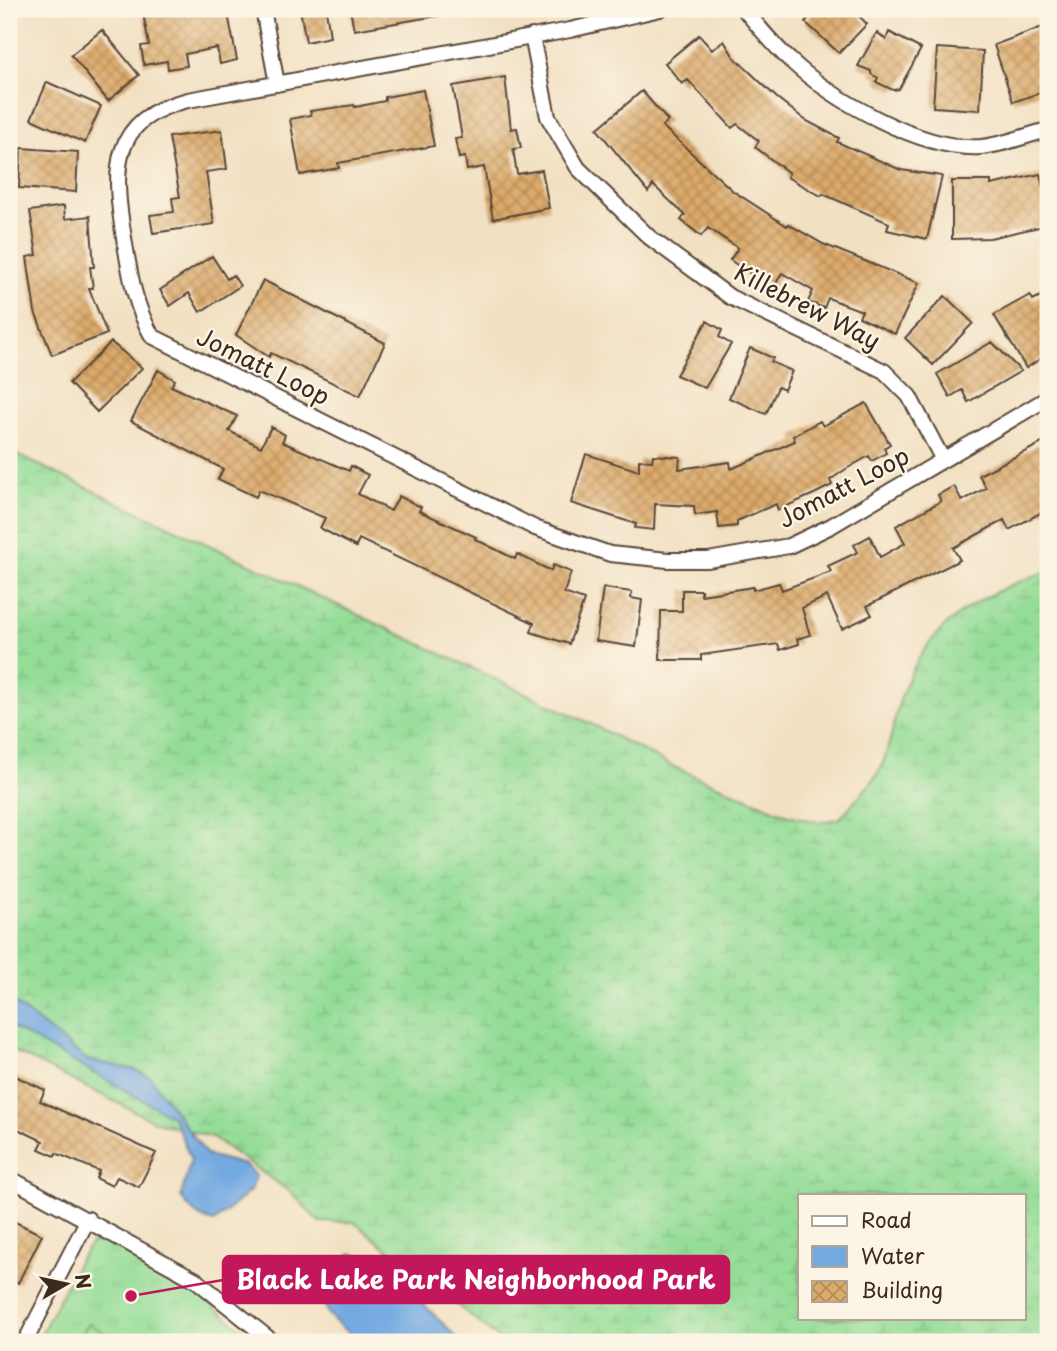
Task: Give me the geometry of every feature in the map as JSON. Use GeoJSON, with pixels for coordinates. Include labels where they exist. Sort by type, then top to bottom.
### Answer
{"type":"FeatureCollection","features":[{"type":"Feature","properties":{"kind":"street"},"geometry":{"type":"LineString","coordinates":[[263,9],[277,84]]}},
{"type":"Feature","properties":{"kind":"street","name":"Jomatt Loop"},"geometry":{"type":"LineString","coordinates":[[660,9],[626,19],[165,106],[139,122],[120,152],[116,189],[134,298],[152,336],[170,348],[535,528],[585,547],[636,558],[708,560],[789,545],[831,526],[1048,398]]}},
{"type":"Feature","properties":{"kind":"street"},"geometry":{"type":"LineString","coordinates":[[744,9],[791,61],[826,89],[901,129],[935,142],[981,147],[1048,130]]}},
{"type":"Feature","properties":{"kind":"street","name":"Killebrew Way"},"geometry":{"type":"LineString","coordinates":[[532,36],[548,117],[578,168],[649,237],[730,297],[884,371],[909,396],[943,460]]}},
{"type":"Feature","properties":{"kind":"street"},"geometry":{"type":"LineString","coordinates":[[9,1178],[196,1280],[273,1342]]}},
{"type":"Feature","properties":{"kind":"street"},"geometry":{"type":"LineString","coordinates":[[25,1342],[88,1219]]}},
{"type":"Feature","properties":{"kind":"green space"},"geometry":{"type":"Polygon","coordinates":[[[11,452],[593,725],[676,768],[788,815],[818,822],[839,819],[876,776],[884,761],[898,706],[912,671],[940,631],[977,602],[999,590],[1048,571],[1048,1342],[503,1342],[354,1222],[319,1222],[293,1194],[212,1137],[156,1122],[9,1049],[11,452]]]}},
{"type":"Feature","properties":{"kind":"green space"},"geometry":{"type":"Polygon","coordinates":[[[111,1240],[170,1273],[259,1342],[37,1342],[79,1260],[91,1244],[111,1240]]]}},
{"type":"Feature","properties":{"kind":"green space"},"geometry":{"type":"Polygon","coordinates":[[[89,1323],[118,1342],[76,1342],[89,1323]]]}},
{"type":"Feature","properties":{"kind":"water"},"geometry":{"type":"Polygon","coordinates":[[[9,999],[87,1060],[136,1070],[150,1077],[207,1155],[245,1165],[256,1176],[251,1190],[214,1222],[195,1213],[181,1196],[191,1159],[173,1117],[9,1026],[9,999]]]}},
{"type":"Feature","properties":{"kind":"water"},"geometry":{"type":"Polygon","coordinates":[[[351,1253],[364,1258],[394,1278],[461,1342],[359,1342],[333,1320],[327,1311],[324,1294],[329,1278],[351,1253]]]}},
{"type":"Feature","properties":{"kind":"building"},"geometry":{"type":"Polygon","coordinates":[[[156,9],[227,9],[237,60],[220,64],[217,48],[185,54],[187,66],[168,69],[167,61],[144,65],[141,46],[149,45],[143,13],[156,9]]]}},
{"type":"Feature","properties":{"kind":"building"},"geometry":{"type":"Polygon","coordinates":[[[300,9],[326,9],[330,37],[306,42],[300,9]]]}},
{"type":"Feature","properties":{"kind":"building"},"geometry":{"type":"Polygon","coordinates":[[[350,9],[442,9],[443,15],[354,30],[350,9]]]}},
{"type":"Feature","properties":{"kind":"building"},"geometry":{"type":"Polygon","coordinates":[[[817,9],[865,9],[859,16],[867,24],[839,53],[805,22],[817,9]]]}},
{"type":"Feature","properties":{"kind":"building"},"geometry":{"type":"Polygon","coordinates":[[[1048,25],[1048,90],[1013,102],[994,45],[1048,25]]]}},
{"type":"Feature","properties":{"kind":"building"},"geometry":{"type":"Polygon","coordinates":[[[102,30],[139,75],[108,101],[71,55],[102,30]]]}},
{"type":"Feature","properties":{"kind":"building"},"geometry":{"type":"Polygon","coordinates":[[[877,32],[886,40],[889,32],[921,49],[899,89],[893,90],[876,82],[878,78],[871,74],[871,71],[858,66],[877,32]]]}},
{"type":"Feature","properties":{"kind":"building"},"geometry":{"type":"Polygon","coordinates":[[[699,35],[712,50],[724,41],[734,57],[776,97],[805,120],[839,138],[837,142],[901,170],[942,176],[927,239],[887,230],[889,223],[823,194],[821,196],[787,177],[789,173],[755,147],[759,141],[737,124],[732,128],[688,80],[682,84],[665,63],[699,35]]]}},
{"type":"Feature","properties":{"kind":"building"},"geometry":{"type":"Polygon","coordinates":[[[937,48],[983,51],[980,110],[933,107],[937,48]]]}},
{"type":"Feature","properties":{"kind":"building"},"geometry":{"type":"Polygon","coordinates":[[[505,77],[511,129],[517,128],[521,148],[513,149],[517,174],[542,170],[549,208],[493,219],[484,167],[467,170],[465,157],[459,158],[455,139],[462,138],[453,86],[505,77]]]}},
{"type":"Feature","properties":{"kind":"building"},"geometry":{"type":"Polygon","coordinates":[[[47,82],[101,106],[85,143],[31,119],[47,82]]]}},
{"type":"Feature","properties":{"kind":"building"},"geometry":{"type":"Polygon","coordinates":[[[423,90],[434,146],[338,163],[339,168],[300,175],[290,119],[311,115],[310,111],[355,107],[385,101],[385,97],[423,90]]]}},
{"type":"Feature","properties":{"kind":"building"},"geometry":{"type":"Polygon","coordinates":[[[642,91],[668,121],[662,126],[733,191],[787,226],[788,224],[823,244],[919,283],[895,334],[859,317],[862,311],[828,298],[824,308],[808,302],[813,291],[782,273],[774,287],[746,271],[730,260],[738,248],[708,228],[701,236],[681,220],[685,215],[653,185],[648,192],[597,129],[642,91]]]}},
{"type":"Feature","properties":{"kind":"building"},"geometry":{"type":"Polygon","coordinates":[[[222,130],[227,169],[206,172],[214,224],[153,233],[150,215],[174,212],[172,198],[180,197],[169,137],[222,130]]]}},
{"type":"Feature","properties":{"kind":"building"},"geometry":{"type":"Polygon","coordinates":[[[21,148],[78,152],[76,192],[19,188],[21,148]]]}},
{"type":"Feature","properties":{"kind":"building"},"geometry":{"type":"Polygon","coordinates":[[[1040,174],[1048,208],[1048,225],[990,238],[952,239],[952,181],[991,181],[991,185],[1040,174]]]}},
{"type":"Feature","properties":{"kind":"building"},"geometry":{"type":"Polygon","coordinates":[[[64,206],[65,219],[90,216],[94,267],[90,267],[93,288],[89,288],[107,334],[52,355],[35,312],[27,257],[37,255],[30,211],[64,206]]]}},
{"type":"Feature","properties":{"kind":"building"},"geometry":{"type":"Polygon","coordinates":[[[212,256],[227,279],[233,275],[240,286],[200,312],[189,293],[170,306],[160,290],[212,256]]]}},
{"type":"Feature","properties":{"kind":"building"},"geometry":{"type":"Polygon","coordinates":[[[263,280],[385,343],[360,396],[271,353],[269,357],[236,335],[263,280]]]}},
{"type":"Feature","properties":{"kind":"building"},"geometry":{"type":"Polygon","coordinates":[[[1048,292],[1048,354],[1026,368],[994,315],[1030,295],[1033,300],[1048,292]]]}},
{"type":"Feature","properties":{"kind":"building"},"geometry":{"type":"Polygon","coordinates":[[[945,296],[973,323],[933,365],[905,338],[945,296]]]}},
{"type":"Feature","properties":{"kind":"building"},"geometry":{"type":"Polygon","coordinates":[[[707,321],[722,330],[719,337],[731,344],[705,388],[676,375],[707,321]]]}},
{"type":"Feature","properties":{"kind":"building"},"geometry":{"type":"Polygon","coordinates":[[[111,342],[142,368],[97,412],[69,383],[111,342]]]}},
{"type":"Feature","properties":{"kind":"building"},"geometry":{"type":"Polygon","coordinates":[[[992,342],[1021,371],[968,402],[962,390],[950,397],[937,374],[992,342]]]}},
{"type":"Feature","properties":{"kind":"building"},"geometry":{"type":"Polygon","coordinates":[[[750,348],[773,358],[771,362],[792,371],[784,390],[778,387],[766,414],[729,398],[750,348]]]}},
{"type":"Feature","properties":{"kind":"building"},"geometry":{"type":"Polygon","coordinates":[[[158,370],[175,380],[171,386],[237,416],[229,431],[261,447],[271,427],[285,435],[282,442],[349,471],[351,466],[368,475],[358,494],[391,511],[399,496],[421,507],[419,511],[476,537],[475,539],[515,559],[517,554],[551,571],[553,565],[571,572],[564,593],[584,600],[569,644],[531,632],[534,623],[359,539],[356,547],[320,528],[325,518],[259,490],[256,497],[218,479],[223,469],[131,421],[158,370]]]}},
{"type":"Feature","properties":{"kind":"building"},"geometry":{"type":"Polygon","coordinates":[[[866,403],[890,444],[884,448],[886,453],[872,461],[869,456],[846,469],[830,480],[832,485],[814,494],[778,510],[776,504],[737,521],[737,526],[719,528],[717,512],[695,515],[694,506],[655,504],[654,530],[635,528],[636,524],[571,503],[586,454],[639,471],[639,460],[652,461],[653,455],[680,457],[679,469],[730,462],[731,469],[795,441],[793,436],[820,421],[823,426],[866,403]]]}},
{"type":"Feature","properties":{"kind":"building"},"geometry":{"type":"Polygon","coordinates":[[[1048,440],[1048,509],[1009,530],[1004,520],[953,548],[960,560],[867,606],[872,615],[842,629],[827,596],[802,608],[810,635],[797,639],[799,644],[780,650],[778,644],[701,655],[701,660],[660,660],[661,611],[682,611],[682,590],[701,590],[701,595],[753,587],[753,590],[779,583],[782,590],[831,572],[828,566],[858,552],[854,545],[870,536],[880,557],[905,543],[896,526],[941,501],[938,495],[954,486],[962,501],[986,488],[979,475],[1048,440]]]}},
{"type":"Feature","properties":{"kind":"building"},"geometry":{"type":"Polygon","coordinates":[[[603,588],[632,592],[631,598],[642,600],[636,647],[596,641],[603,588]]]}},
{"type":"Feature","properties":{"kind":"building"},"geometry":{"type":"Polygon","coordinates":[[[9,1073],[45,1090],[40,1101],[156,1153],[139,1187],[117,1177],[112,1186],[96,1178],[99,1171],[39,1149],[43,1141],[9,1125],[9,1073]]]}},
{"type":"Feature","properties":{"kind":"building"},"geometry":{"type":"Polygon","coordinates":[[[9,1219],[42,1235],[18,1283],[9,1278],[9,1219]]]}},
{"type":"Feature","properties":{"kind":"place","name":"Black Lake Park Neighborhood Park"},"geometry":{"type":"Point","coordinates":[131,1296]}}]}
